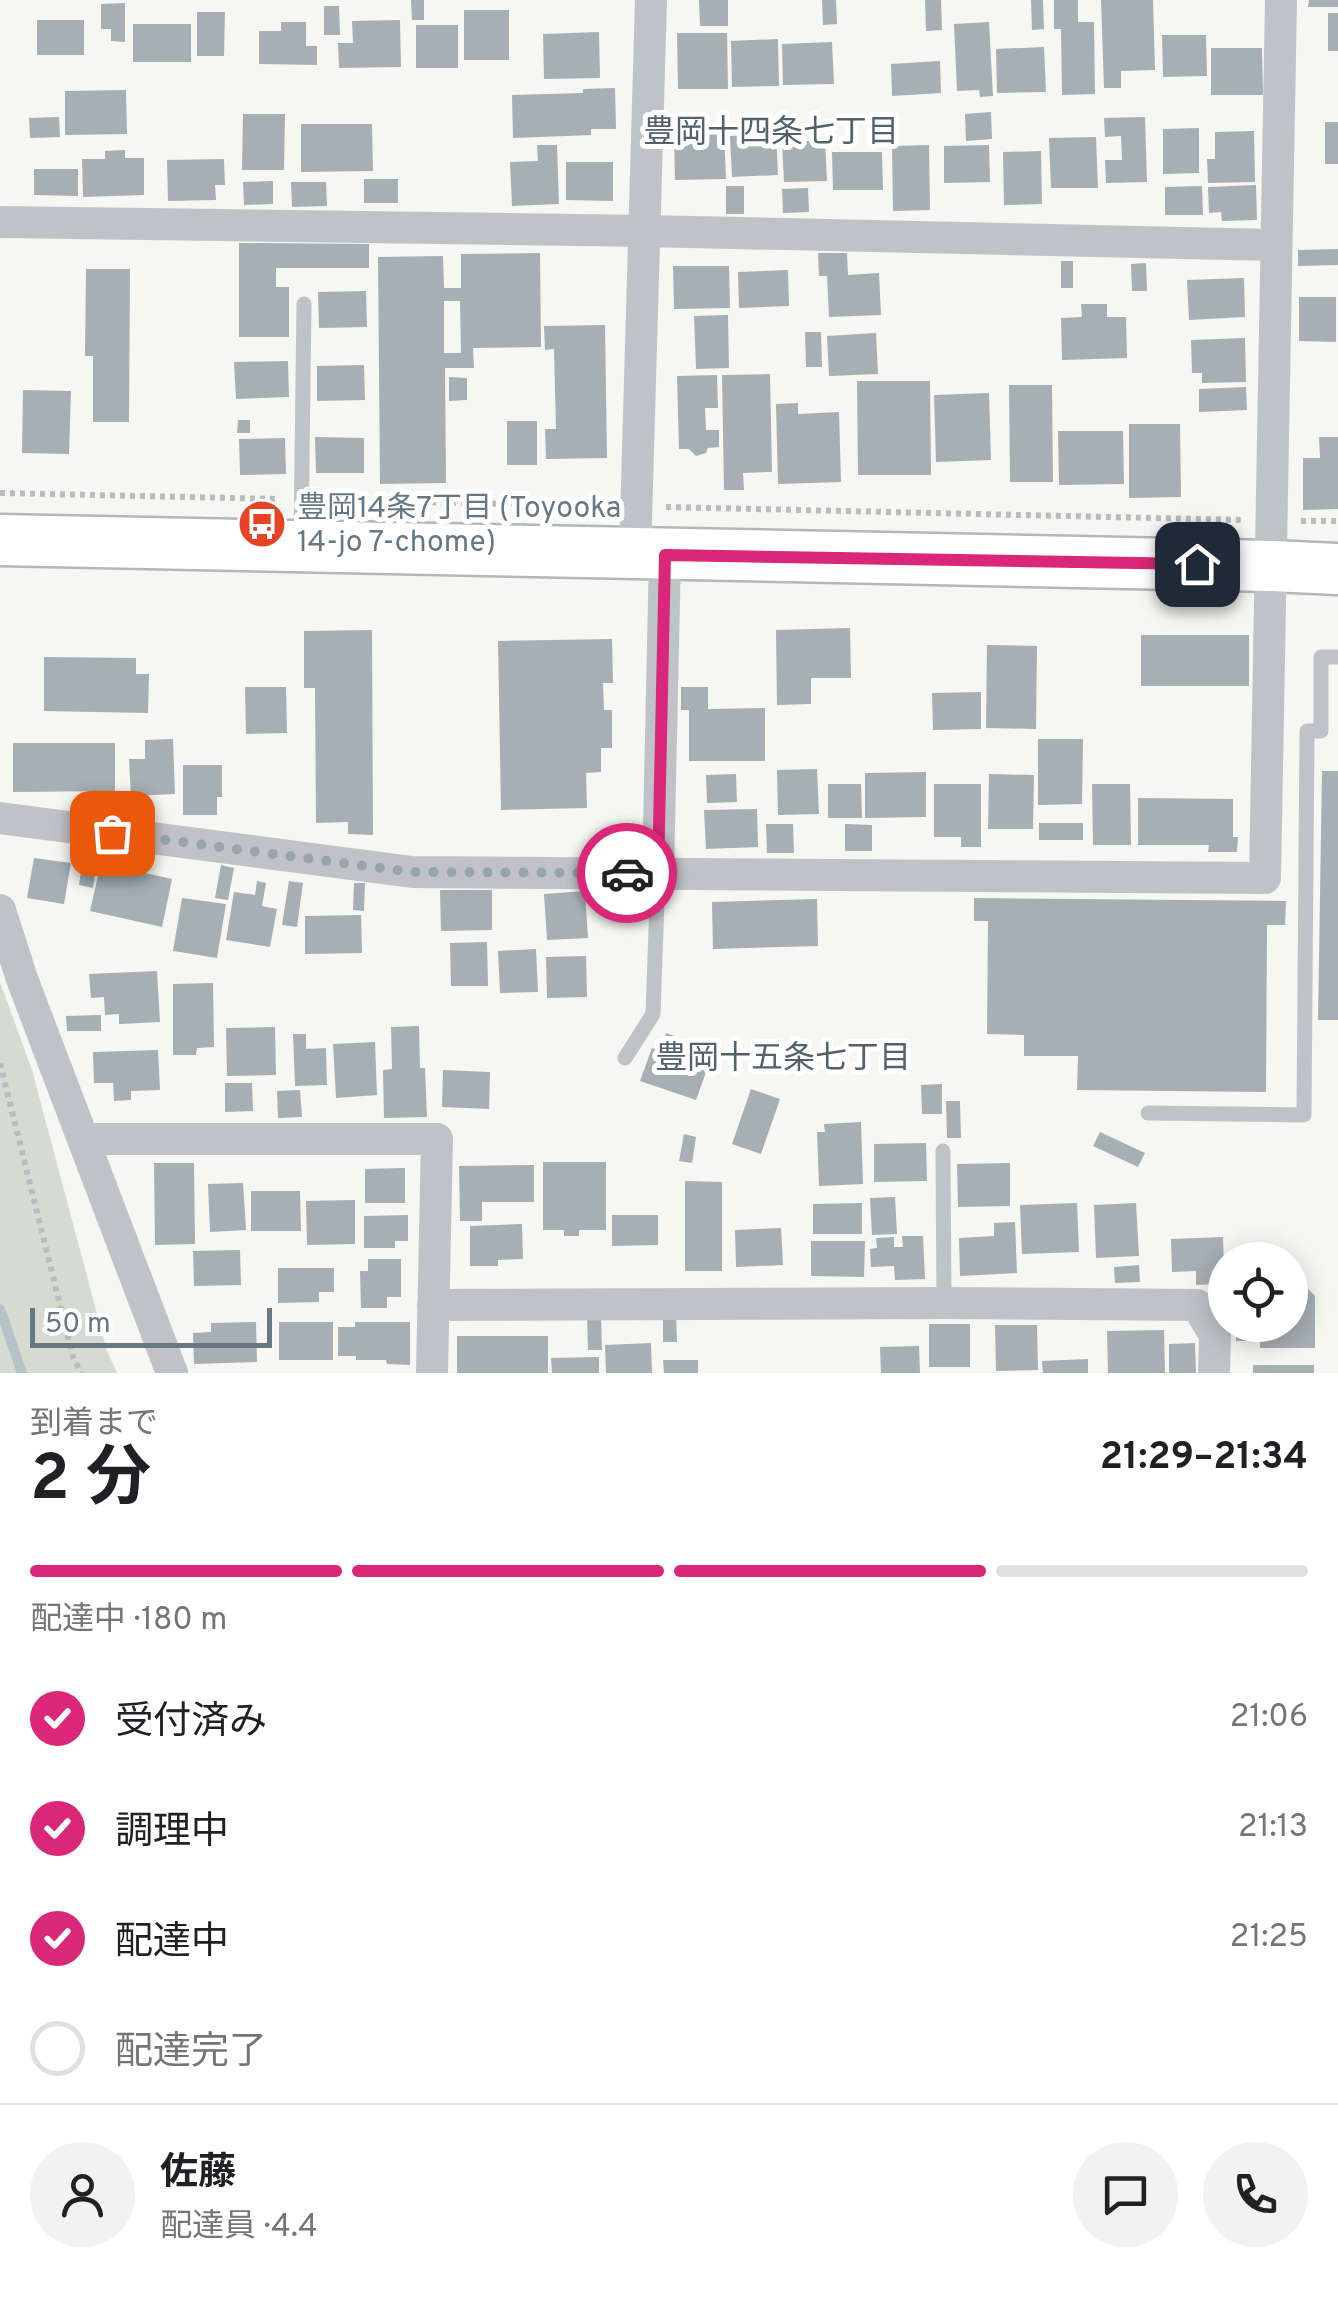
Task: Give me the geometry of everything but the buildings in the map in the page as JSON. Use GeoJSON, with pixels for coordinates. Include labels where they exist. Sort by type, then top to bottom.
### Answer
{"type":"FeatureCollection","features":[{"type":"Feature","properties":{"kind":"main road"},"geometry":{"type":"LineString","coordinates":[[0,540],[1338,569]]}},
{"type":"Feature","properties":{"kind":"street"},"geometry":{"type":"LineString","coordinates":[[651,0],[646,231],[658,873]]}},
{"type":"Feature","properties":{"kind":"street"},"geometry":{"type":"LineString","coordinates":[[0,818],[412,872],[1265,878],[1281,0]]}},
{"type":"Feature","properties":{"kind":"street"},"geometry":{"type":"LineString","coordinates":[[0,222],[1276,245]]}},
{"type":"Feature","properties":{"kind":"street"},"geometry":{"type":"LineString","coordinates":[[0,910],[22,979],[172,1373]]}},
{"type":"Feature","properties":{"kind":"street"},"geometry":{"type":"LineString","coordinates":[[84,1139],[436,1139],[432,1373]]}},
{"type":"Feature","properties":{"kind":"street"},"geometry":{"type":"LineString","coordinates":[[433,1304],[1197,1305],[1215,1335],[1214,1373]]}},
{"type":"Feature","properties":{"kind":"lane"},"geometry":{"type":"LineString","coordinates":[[301,546],[304,304]]}},
{"type":"Feature","properties":{"kind":"lane"},"geometry":{"type":"LineString","coordinates":[[1148,1114],[1304,1115],[1307,731],[1321,731],[1322,657],[1338,657]]}},
{"type":"Feature","properties":{"kind":"lane"},"geometry":{"type":"LineString","coordinates":[[625,1058],[653,1014],[658,873]]}},
{"type":"Feature","properties":{"kind":"lane"},"geometry":{"type":"LineString","coordinates":[[944,1151],[944,1303]]}},
{"type":"Feature","properties":{"kind":"path"},"geometry":{"type":"LineString","coordinates":[[0,1063],[73,1358],[81,1373]]}},
{"type":"Feature","properties":{"kind":"shaded area"},"geometry":{"type":"Polygon","coordinates":[[[0,982],[32,1070],[107,1351],[117,1373],[0,1373],[0,982]]]}},
{"type":"Feature","properties":{"kind":"waterway"},"geometry":{"type":"LineString","coordinates":[[0,1309],[22,1373]]}},
{"type":"Feature","properties":{"kind":"way so far"},"geometry":{"type":"LineString","coordinates":[[112,833],[412,872],[627,873]]}},
{"type":"Feature","properties":{"kind":"place","name":"豊岡14条7丁目 (Toyooka 14-jo 7-chome)"},"geometry":{"type":"Point","coordinates":[262,524]}},
{"type":"Feature","properties":{"kind":"district","name":"豊岡十四条七丁目"},"geometry":{"type":"Point","coordinates":[771,131]}},
{"type":"Feature","properties":{"kind":"district","name":"豊岡十五条七丁目"},"geometry":{"type":"Point","coordinates":[783,1057]}},
{"type":"Feature","properties":{"kind":"route"},"geometry":{"type":"LineString","coordinates":[[627,873],[658,873],[665,555],[1197,564]]}}]}
